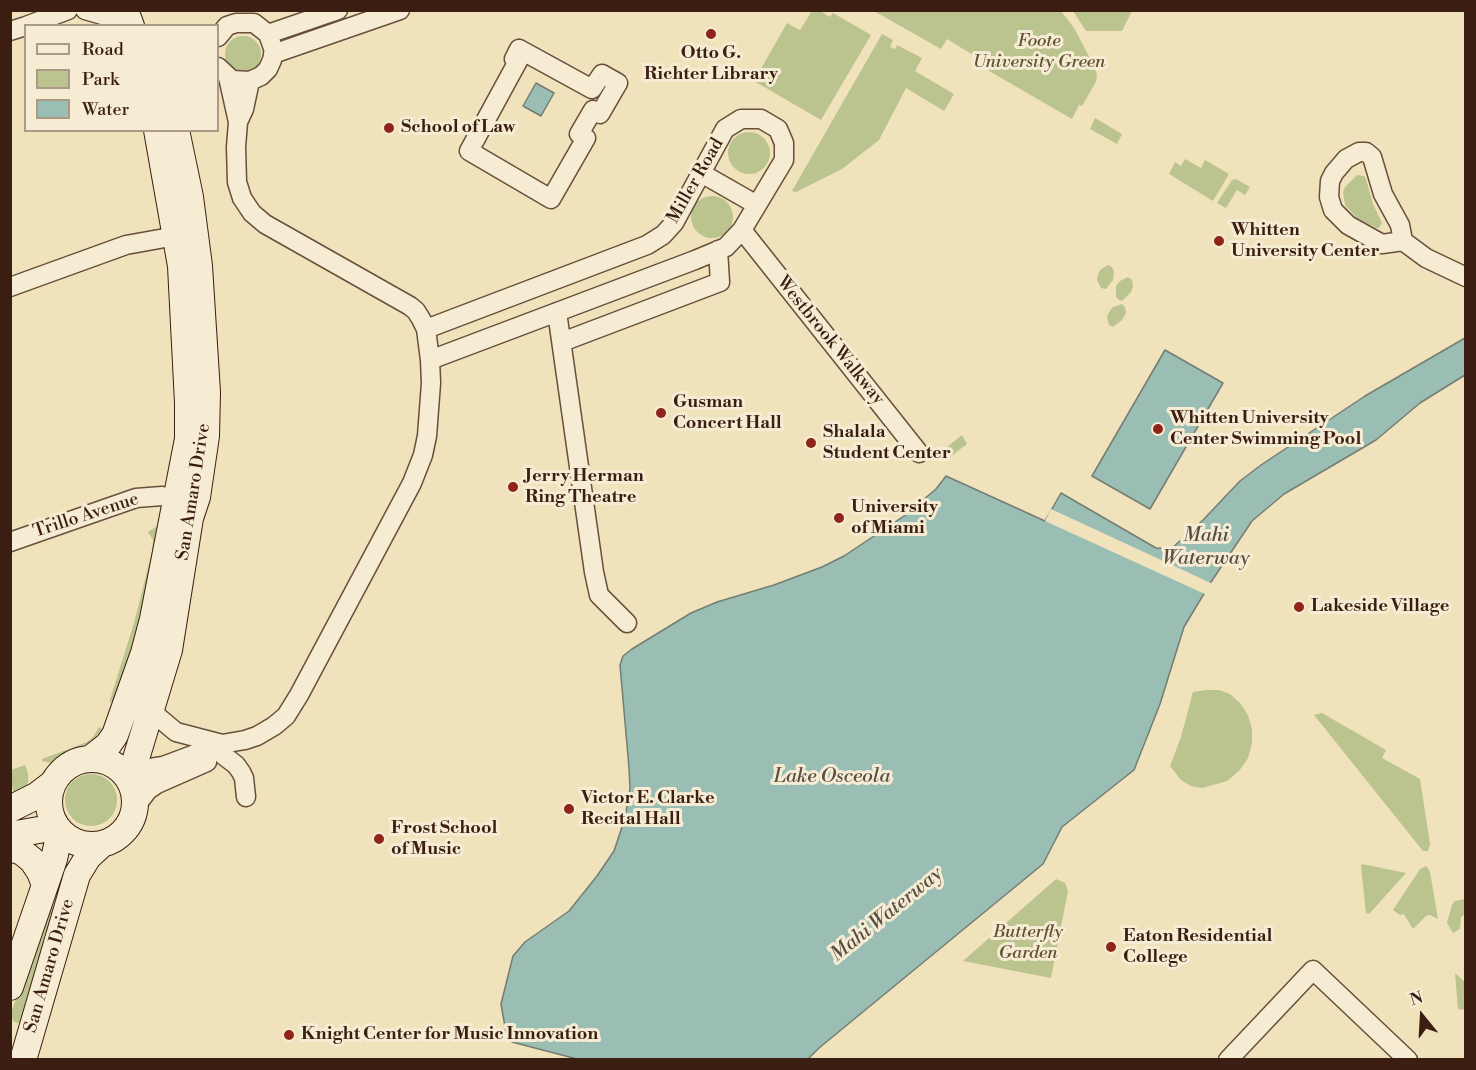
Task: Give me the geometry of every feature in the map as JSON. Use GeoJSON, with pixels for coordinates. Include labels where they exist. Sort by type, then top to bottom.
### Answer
{"type":"FeatureCollection","features":[{"type":"Feature","properties":{"kind":"street"},"geometry":{"type":"LineString","coordinates":[[31,24],[68,10]]}},
{"type":"Feature","properties":{"kind":"street"},"geometry":{"type":"LineString","coordinates":[[84,10],[134,19]]}},
{"type":"Feature","properties":{"kind":"street"},"geometry":{"type":"LineString","coordinates":[[268,34],[338,10]]}},
{"type":"Feature","properties":{"kind":"street"},"geometry":{"type":"LineString","coordinates":[[273,54],[400,10]]}},
{"type":"Feature","properties":{"kind":"street"},"geometry":{"type":"LineString","coordinates":[[219,36],[227,26],[245,22],[254,23],[268,34],[272,42],[273,54],[268,69],[261,76],[250,81],[242,82],[222,74]]}},
{"type":"Feature","properties":{"kind":"street"},"geometry":{"type":"LineString","coordinates":[[519,49],[592,89],[602,74],[618,83],[600,114],[593,110],[579,134],[586,138],[551,199],[469,152],[518,61],[514,59],[519,49]]}},
{"type":"Feature","properties":{"kind":"street"},"geometry":{"type":"LineString","coordinates":[[135,807],[129,778],[115,765],[106,761],[90,759],[72,764],[61,772],[53,783],[49,795],[49,809],[58,829],[67,838],[83,844],[101,844],[117,837],[129,825],[135,807],[148,790],[223,749],[265,732],[280,722],[299,695],[416,475],[427,436],[431,383],[430,360],[426,329],[416,311],[271,227],[252,213],[242,198],[237,182],[237,122],[222,74]]}},
{"type":"Feature","properties":{"kind":"street"},"geometry":{"type":"LineString","coordinates":[[237,122],[244,110],[250,81]]}},
{"type":"Feature","properties":{"kind":"street","name":"Miller Road"},"geometry":{"type":"LineString","coordinates":[[426,329],[647,245],[663,235],[674,223],[725,129],[741,119],[761,119],[778,129],[784,143],[783,159],[742,230],[726,247],[430,360]]}},
{"type":"Feature","properties":{"kind":"street","name":"San Amaro Drive"},"geometry":{"type":"LineString","coordinates":[[158,132],[186,235]]}},
{"type":"Feature","properties":{"kind":"street","name":"San Amaro Drive"},"geometry":{"type":"LineString","coordinates":[[129,778],[173,634],[189,423],[184,291],[190,197],[176,132]]}},
{"type":"Feature","properties":{"kind":"street"},"geometry":{"type":"LineString","coordinates":[[1403,241],[1382,244],[1348,225],[1333,210],[1329,197],[1330,181],[1334,172],[1346,159],[1359,152],[1366,152],[1372,157],[1383,194],[1400,225],[1403,241],[1426,258],[1466,277]]}},
{"type":"Feature","properties":{"kind":"street"},"geometry":{"type":"LineString","coordinates":[[701,173],[757,205]]}},
{"type":"Feature","properties":{"kind":"street","name":"Westbrook Walkway"},"geometry":{"type":"LineString","coordinates":[[742,230],[919,453]]}},
{"type":"Feature","properties":{"kind":"street"},"geometry":{"type":"LineString","coordinates":[[10,287],[126,245],[186,235]]}},
{"type":"Feature","properties":{"kind":"street"},"geometry":{"type":"LineString","coordinates":[[562,342],[720,282],[718,250]]}},
{"type":"Feature","properties":{"kind":"street"},"geometry":{"type":"LineString","coordinates":[[557,312],[599,595],[627,623]]}},
{"type":"Feature","properties":{"kind":"street","name":"Trillo Avenue"},"geometry":{"type":"LineString","coordinates":[[10,542],[136,498],[153,496],[182,509]]}},
{"type":"Feature","properties":{"kind":"street","name":"San Amaro Drive"},"geometry":{"type":"LineString","coordinates":[[90,759],[112,740],[133,687],[182,509]]}},
{"type":"Feature","properties":{"kind":"street"},"geometry":{"type":"LineString","coordinates":[[151,711],[176,732],[223,749],[242,772],[246,796]]}},
{"type":"Feature","properties":{"kind":"street"},"geometry":{"type":"LineString","coordinates":[[129,778],[150,768],[223,749]]}},
{"type":"Feature","properties":{"kind":"street"},"geometry":{"type":"LineString","coordinates":[[10,808],[24,803],[53,783]]}},
{"type":"Feature","properties":{"kind":"street"},"geometry":{"type":"LineString","coordinates":[[10,835],[58,829]]}},
{"type":"Feature","properties":{"kind":"street","name":"San Amaro Drive"},"geometry":{"type":"LineString","coordinates":[[10,987],[54,859],[58,829]]}},
{"type":"Feature","properties":{"kind":"street","name":"San Amaro Drive"},"geometry":{"type":"LineString","coordinates":[[23,1059],[77,875],[88,857],[101,844]]}},
{"type":"Feature","properties":{"kind":"street"},"geometry":{"type":"LineString","coordinates":[[10,849],[22,852],[32,860],[45,885]]}},
{"type":"Feature","properties":{"kind":"street"},"geometry":{"type":"LineString","coordinates":[[1228,1059],[1313,970],[1408,1059]]}},
{"type":"Feature","properties":{"kind":"green space"},"geometry":{"type":"Polygon","coordinates":[[[812,11],[820,11],[830,17],[833,13],[871,35],[821,120],[754,81],[787,23],[800,30],[812,11]]]}},
{"type":"Feature","properties":{"kind":"green space","name":"Foote University Green"},"geometry":{"type":"Polygon","coordinates":[[[874,11],[1061,11],[1074,28],[1091,60],[1097,74],[1096,82],[1072,119],[984,68],[986,63],[947,39],[941,49],[874,11]]]}},
{"type":"Feature","properties":{"kind":"green space","name":"Foote University Green"},"geometry":{"type":"Polygon","coordinates":[[[1073,11],[1132,11],[1122,31],[1086,31],[1073,11]]]}},
{"type":"Feature","properties":{"kind":"green space"},"geometry":{"type":"Polygon","coordinates":[[[882,34],[893,40],[890,47],[895,49],[897,45],[922,58],[915,71],[954,94],[944,111],[906,88],[879,140],[842,169],[796,192],[792,191],[882,34]]]}},
{"type":"Feature","properties":{"kind":"green space"},"geometry":{"type":"Polygon","coordinates":[[[243,36],[256,41],[261,54],[256,67],[243,72],[230,67],[225,54],[230,41],[243,36]]]}},
{"type":"Feature","properties":{"kind":"green space"},"geometry":{"type":"Polygon","coordinates":[[[1095,118],[1122,134],[1117,144],[1090,129],[1095,118]]]}},
{"type":"Feature","properties":{"kind":"green space"},"geometry":{"type":"Polygon","coordinates":[[[749,132],[764,138],[770,153],[764,168],[749,174],[734,168],[728,153],[734,138],[749,132]]]}},
{"type":"Feature","properties":{"kind":"green space"},"geometry":{"type":"Polygon","coordinates":[[[1185,159],[1201,168],[1205,160],[1229,174],[1213,201],[1169,174],[1175,162],[1181,166],[1185,159]]]}},
{"type":"Feature","properties":{"kind":"green space"},"geometry":{"type":"Polygon","coordinates":[[[1357,175],[1364,176],[1366,179],[1373,204],[1382,223],[1379,228],[1357,218],[1345,205],[1343,192],[1345,187],[1357,175]]]}},
{"type":"Feature","properties":{"kind":"green space"},"geometry":{"type":"Polygon","coordinates":[[[1236,179],[1250,187],[1245,195],[1237,190],[1226,208],[1217,203],[1232,180],[1236,179]]]}},
{"type":"Feature","properties":{"kind":"green space"},"geometry":{"type":"Polygon","coordinates":[[[712,196],[727,202],[733,217],[727,232],[712,238],[697,232],[691,217],[697,202],[712,196]]]}},
{"type":"Feature","properties":{"kind":"green space"},"geometry":{"type":"Polygon","coordinates":[[[1108,265],[1114,272],[1113,280],[1106,289],[1101,288],[1097,280],[1100,270],[1108,265]]]}},
{"type":"Feature","properties":{"kind":"green space"},"geometry":{"type":"Polygon","coordinates":[[[1128,277],[1132,280],[1133,286],[1131,292],[1122,301],[1116,297],[1116,286],[1128,277]]]}},
{"type":"Feature","properties":{"kind":"green space"},"geometry":{"type":"Polygon","coordinates":[[[1122,304],[1126,313],[1122,320],[1113,327],[1109,325],[1107,317],[1109,312],[1113,307],[1122,304]]]}},
{"type":"Feature","properties":{"kind":"green space"},"geometry":{"type":"Polygon","coordinates":[[[962,435],[967,444],[950,457],[941,452],[962,435]]]}},
{"type":"Feature","properties":{"kind":"green space"},"geometry":{"type":"Polygon","coordinates":[[[159,525],[147,598],[118,697],[109,703],[134,623],[152,552],[153,540],[148,532],[159,525]]]}},
{"type":"Feature","properties":{"kind":"green space"},"geometry":{"type":"Polygon","coordinates":[[[1219,690],[1230,694],[1240,703],[1248,715],[1252,729],[1252,744],[1248,758],[1239,771],[1227,781],[1202,788],[1191,786],[1181,780],[1170,766],[1181,737],[1193,692],[1219,690]]]}},
{"type":"Feature","properties":{"kind":"green space"},"geometry":{"type":"Polygon","coordinates":[[[1322,713],[1386,750],[1382,758],[1420,779],[1430,844],[1428,851],[1423,851],[1314,715],[1322,713]]]}},
{"type":"Feature","properties":{"kind":"green space"},"geometry":{"type":"Polygon","coordinates":[[[99,727],[105,730],[94,741],[64,753],[51,763],[42,761],[42,759],[87,742],[99,727]]]}},
{"type":"Feature","properties":{"kind":"green space"},"geometry":{"type":"Polygon","coordinates":[[[25,765],[28,773],[28,786],[16,799],[11,783],[11,770],[25,765]]]}},
{"type":"Feature","properties":{"kind":"green space"},"geometry":{"type":"Polygon","coordinates":[[[86,774],[96,774],[105,778],[113,786],[117,800],[113,814],[105,822],[96,826],[86,826],[77,822],[69,814],[65,805],[65,795],[69,786],[77,778],[86,774]]]}},
{"type":"Feature","properties":{"kind":"green space"},"geometry":{"type":"Polygon","coordinates":[[[1362,864],[1406,873],[1369,914],[1366,913],[1362,864]]]}},
{"type":"Feature","properties":{"kind":"green space"},"geometry":{"type":"Polygon","coordinates":[[[1426,866],[1430,872],[1438,919],[1430,915],[1426,916],[1413,929],[1403,914],[1400,915],[1393,910],[1420,869],[1426,866]]]}},
{"type":"Feature","properties":{"kind":"green space","name":"Butterfly Garden"},"geometry":{"type":"Polygon","coordinates":[[[1056,879],[1065,883],[1068,891],[1051,978],[963,961],[1056,879]]]}},
{"type":"Feature","properties":{"kind":"green space"},"geometry":{"type":"Polygon","coordinates":[[[1465,899],[1465,914],[1461,917],[1460,929],[1453,933],[1447,923],[1452,905],[1455,901],[1465,899]]]}},
{"type":"Feature","properties":{"kind":"green space"},"geometry":{"type":"Polygon","coordinates":[[[48,904],[57,908],[21,1023],[17,1023],[13,1021],[11,1013],[48,904]]]}},
{"type":"Feature","properties":{"kind":"green space"},"geometry":{"type":"Polygon","coordinates":[[[1455,973],[1465,982],[1465,1010],[1458,1009],[1455,973]]]}},
{"type":"Feature","properties":{"kind":"water"},"geometry":{"type":"Polygon","coordinates":[[[536,83],[554,93],[541,116],[523,106],[536,83]]]}},
{"type":"Feature","properties":{"kind":"water","name":"Lake Osceola"},"geometry":{"type":"Polygon","coordinates":[[[1465,338],[1465,375],[1420,403],[1376,440],[1284,494],[1252,521],[1184,627],[1160,704],[1134,770],[1062,827],[1043,864],[808,1059],[577,1059],[512,1042],[507,1038],[501,1004],[513,956],[525,942],[569,911],[614,851],[625,818],[630,788],[620,665],[623,656],[632,649],[691,613],[717,602],[774,585],[844,556],[904,516],[936,489],[946,476],[1045,521],[1061,493],[1156,548],[1171,549],[1203,520],[1240,481],[1261,465],[1365,396],[1465,338]]]}},
{"type":"Feature","properties":{"kind":"water","name":"Whitten University Center Swimming Pool"},"geometry":{"type":"Polygon","coordinates":[[[1165,350],[1223,383],[1150,509],[1092,476],[1165,350]]]}},
{"type":"Feature","properties":{"kind":"pier"},"geometry":{"type":"Polygon","coordinates":[[[1051,509],[1213,584],[1207,595],[1045,521],[1051,509]]]}},
{"type":"Feature","properties":{"kind":"place","name":"Otto G. Richter Library"},"geometry":{"type":"Point","coordinates":[711,34]}},
{"type":"Feature","properties":{"kind":"place","name":"School of Law"},"geometry":{"type":"Point","coordinates":[389,128]}},
{"type":"Feature","properties":{"kind":"place","name":"Whitten University Center"},"geometry":{"type":"Point","coordinates":[1219,241]}},
{"type":"Feature","properties":{"kind":"place","name":"Gusman Concert Hall"},"geometry":{"type":"Point","coordinates":[661,413]}},
{"type":"Feature","properties":{"kind":"place","name":"Whitten University Center Swimming Pool"},"geometry":{"type":"Point","coordinates":[1158,429]}},
{"type":"Feature","properties":{"kind":"place","name":"Shalala Student Center"},"geometry":{"type":"Point","coordinates":[811,443]}},
{"type":"Feature","properties":{"kind":"place","name":"Jerry Herman Ring Theatre"},"geometry":{"type":"Point","coordinates":[513,487]}},
{"type":"Feature","properties":{"kind":"place","name":"University of Miami"},"geometry":{"type":"Point","coordinates":[839,518]}},
{"type":"Feature","properties":{"kind":"place","name":"Lakeside Village"},"geometry":{"type":"Point","coordinates":[1299,607]}},
{"type":"Feature","properties":{"kind":"place","name":"Victor E. Clarke Recital Hall"},"geometry":{"type":"Point","coordinates":[569,809]}},
{"type":"Feature","properties":{"kind":"place","name":"Frost School of Music"},"geometry":{"type":"Point","coordinates":[379,839]}},
{"type":"Feature","properties":{"kind":"place","name":"Eaton Residential College"},"geometry":{"type":"Point","coordinates":[1111,947]}},
{"type":"Feature","properties":{"kind":"place","name":"Knight Center for Music Innovation"},"geometry":{"type":"Point","coordinates":[289,1035]}},
{"type":"Feature","properties":{"kind":"water label","name":"Mahi Waterway"},"geometry":{"type":"Point","coordinates":[1206,548]}},
{"type":"Feature","properties":{"kind":"water label","name":"Mahi Waterway"},"geometry":{"type":"Point","coordinates":[887,915]}}]}
